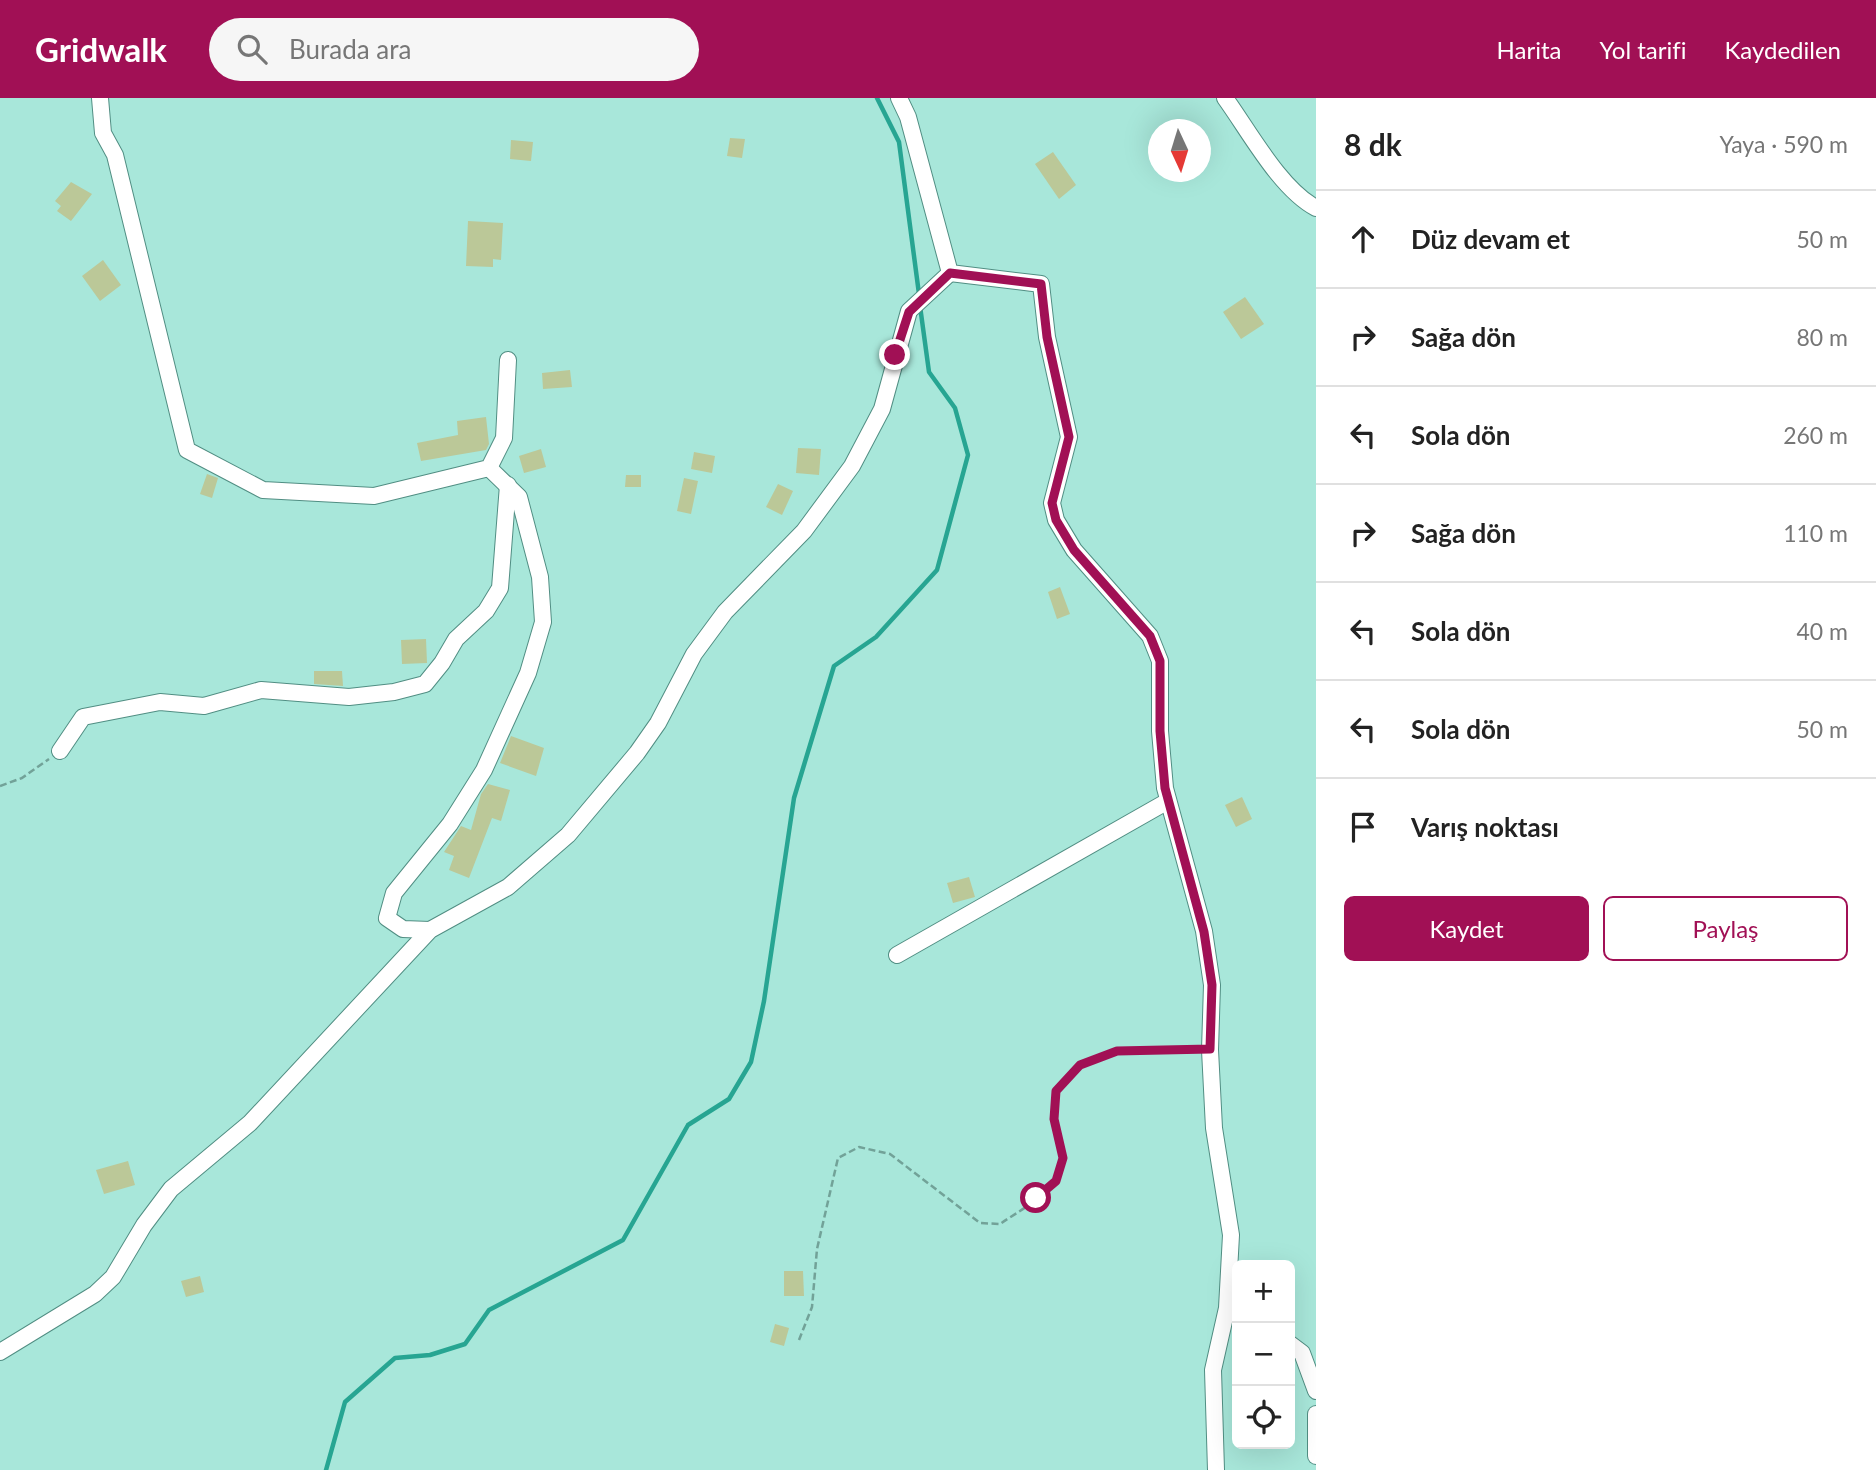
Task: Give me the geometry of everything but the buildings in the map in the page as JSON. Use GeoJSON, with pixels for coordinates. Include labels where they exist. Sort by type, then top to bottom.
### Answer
{"type":"FeatureCollection","features":[{"type":"Feature","properties":{"kind":"street"},"geometry":{"type":"LineString","coordinates":[[100,98],[103,133],[115,155],[187,450],[263,490],[374,496],[489,468],[504,438],[508,360]]}},
{"type":"Feature","properties":{"kind":"street"},"geometry":{"type":"LineString","coordinates":[[899,98],[908,117],[950,273]]}},
{"type":"Feature","properties":{"kind":"street"},"geometry":{"type":"LineString","coordinates":[[1225,98],[1283,178],[1303,201],[1316,208]]}},
{"type":"Feature","properties":{"kind":"street"},"geometry":{"type":"LineString","coordinates":[[0,1352],[96,1294],[113,1277],[144,1225],[171,1189],[250,1123],[430,930],[508,887],[568,835],[637,753],[657,723],[694,654],[717,622],[804,531],[852,466],[882,409],[895,355],[912,309],[950,273]]}},
{"type":"Feature","properties":{"kind":"street"},"geometry":{"type":"LineString","coordinates":[[950,273],[1041,284],[1047,337],[1069,437],[1052,503],[1056,520],[1074,550],[1150,636],[1160,661],[1160,731],[1168,801],[1204,932],[1212,985],[1210,1049],[1214,1128],[1231,1235],[1232,1311],[1213,1370],[1216,1470]]}},
{"type":"Feature","properties":{"kind":"street"},"geometry":{"type":"LineString","coordinates":[[430,930],[403,929],[387,919],[394,892],[450,824],[484,770],[528,673],[543,622],[540,577],[519,497],[489,468]]}},
{"type":"Feature","properties":{"kind":"street"},"geometry":{"type":"LineString","coordinates":[[60,751],[83,717],[160,702],[204,706],[261,690],[349,697],[394,692],[425,684],[456,639],[486,611],[500,588],[508,485]]}},
{"type":"Feature","properties":{"kind":"street"},"geometry":{"type":"LineString","coordinates":[[897,955],[1168,801]]}},
{"type":"Feature","properties":{"kind":"street"},"geometry":{"type":"LineString","coordinates":[[1295,1348],[1302,1353],[1316,1391]]}},
{"type":"Feature","properties":{"kind":"street"},"geometry":{"type":"LineString","coordinates":[[1316,1414],[1316,1456]]}},
{"type":"Feature","properties":{"kind":"path"},"geometry":{"type":"LineString","coordinates":[[0,786],[22,778],[60,751]]}},
{"type":"Feature","properties":{"kind":"path"},"geometry":{"type":"LineString","coordinates":[[800,1340],[812,1307],[817,1249],[838,1158],[859,1147],[890,1154],[980,1223],[1000,1224],[1056,1181],[1063,1158],[1054,1119],[1056,1091],[1080,1065],[1117,1051],[1210,1049]]}},
{"type":"Feature","properties":{"kind":"waterway"},"geometry":{"type":"LineString","coordinates":[[877,98],[899,142],[919,294]]}},
{"type":"Feature","properties":{"kind":"waterway"},"geometry":{"type":"LineString","coordinates":[[326,1470],[345,1402],[395,1358],[430,1355],[465,1344],[489,1310],[623,1240],[688,1125],[729,1099],[751,1062],[764,1001],[794,798],[834,666],[876,637],[937,570],[968,455],[955,408],[929,372],[920,306]]}},
{"type":"Feature","properties":{"kind":"route"},"geometry":{"type":"LineString","coordinates":[[895,355],[909,312],[950,273],[1041,284],[1047,337],[1069,437],[1052,503],[1056,520],[1074,550],[1150,636],[1160,661],[1160,731],[1165,788],[1204,932],[1212,985],[1210,1049],[1117,1051],[1080,1065],[1056,1091],[1054,1119],[1063,1158],[1056,1181],[1036,1198]]}}]}
